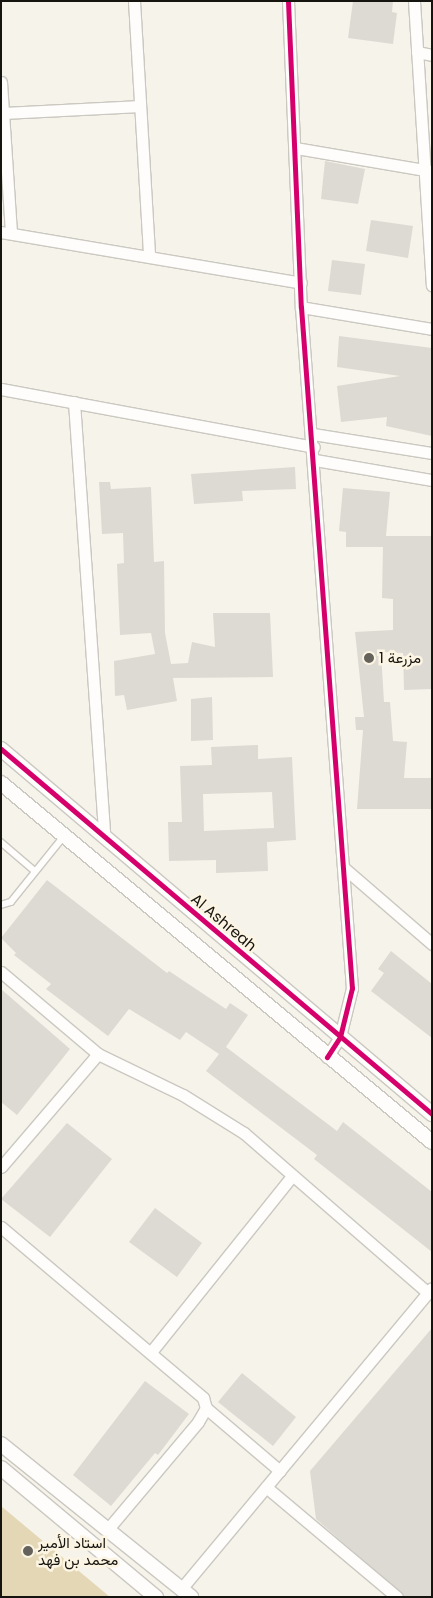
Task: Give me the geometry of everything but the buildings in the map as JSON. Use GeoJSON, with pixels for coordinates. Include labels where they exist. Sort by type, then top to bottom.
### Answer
{"type":"FeatureCollection","features":[{"type":"Feature","properties":{"kind":"street"},"geometry":{"type":"LineString","coordinates":[[134,1],[149,257]]}},
{"type":"Feature","properties":{"kind":"street"},"geometry":{"type":"LineString","coordinates":[[288,1],[302,307],[315,460],[352,988],[340,1037],[327,1057]]}},
{"type":"Feature","properties":{"kind":"street"},"geometry":{"type":"LineString","coordinates":[[414,1],[428,171],[432,285]]}},
{"type":"Feature","properties":{"kind":"street"},"geometry":{"type":"LineString","coordinates":[[417,52],[432,55]]}},
{"type":"Feature","properties":{"kind":"street"},"geometry":{"type":"LineString","coordinates":[[1,82],[6,233],[301,283]]}},
{"type":"Feature","properties":{"kind":"street"},"geometry":{"type":"LineString","coordinates":[[3,113],[140,106]]}},
{"type":"Feature","properties":{"kind":"street"},"geometry":{"type":"LineString","coordinates":[[296,148],[428,171]]}},
{"type":"Feature","properties":{"kind":"street"},"geometry":{"type":"LineString","coordinates":[[302,307],[432,329]]}},
{"type":"Feature","properties":{"kind":"street"},"geometry":{"type":"LineString","coordinates":[[1,389],[314,447]]}},
{"type":"Feature","properties":{"kind":"street"},"geometry":{"type":"LineString","coordinates":[[74,402],[104,836]]}},
{"type":"Feature","properties":{"kind":"street"},"geometry":{"type":"LineString","coordinates":[[313,434],[432,453]]}},
{"type":"Feature","properties":{"kind":"street"},"geometry":{"type":"LineString","coordinates":[[315,460],[432,480]]}},
{"type":"Feature","properties":{"kind":"street","name":"Al Ashreah"},"geometry":{"type":"LineString","coordinates":[[1,749],[432,1114]]}},
{"type":"Feature","properties":{"kind":"street"},"geometry":{"type":"LineString","coordinates":[[1,783],[327,1057],[432,1142]]}},
{"type":"Feature","properties":{"kind":"street"},"geometry":{"type":"LineString","coordinates":[[344,868],[432,944]]}},
{"type":"Feature","properties":{"kind":"street"},"geometry":{"type":"LineString","coordinates":[[1,972],[98,1054],[220,1116],[430,1291],[266,1487],[186,1593],[1,1444]]}},
{"type":"Feature","properties":{"kind":"street"},"geometry":{"type":"LineString","coordinates":[[1,1167],[98,1054]]}},
{"type":"Feature","properties":{"kind":"street"},"geometry":{"type":"LineString","coordinates":[[151,1352],[292,1176]]}},
{"type":"Feature","properties":{"kind":"street"},"geometry":{"type":"LineString","coordinates":[[1,1227],[199,1391],[206,1408],[280,1471]]}},
{"type":"Feature","properties":{"kind":"street"},"geometry":{"type":"LineString","coordinates":[[107,1530],[206,1408]]}},
{"type":"Feature","properties":{"kind":"street"},"geometry":{"type":"LineString","coordinates":[[1,1468],[156,1597]]}},
{"type":"Feature","properties":{"kind":"street"},"geometry":{"type":"LineString","coordinates":[[266,1487],[397,1597]]}},
{"type":"Feature","properties":{"kind":"lane"},"geometry":{"type":"LineString","coordinates":[[1,905],[11,902],[64,836]]}},
{"type":"Feature","properties":{"kind":"lane"},"geometry":{"type":"LineString","coordinates":[[1,842],[35,871]]}},
{"type":"Feature","properties":{"kind":"shaded area","name":"استاد الأمير محمد بن فهد"},"geometry":{"type":"Polygon","coordinates":[[[1,1506],[110,1597],[1,1597],[1,1506]]]}},
{"type":"Feature","properties":{"kind":"cycle path"},"geometry":{"type":"LineString","coordinates":[[288,1],[301,307],[352,988],[340,1037],[327,1057]]}},
{"type":"Feature","properties":{"kind":"cycle path"},"geometry":{"type":"LineString","coordinates":[[1,749],[432,1114]]}},
{"type":"Feature","properties":{"kind":"place","name":"مزرعة 1"},"geometry":{"type":"Point","coordinates":[369,658]}},
{"type":"Feature","properties":{"kind":"place","name":"استاد الأمير محمد بن فهد"},"geometry":{"type":"Point","coordinates":[28,1551]}}]}
